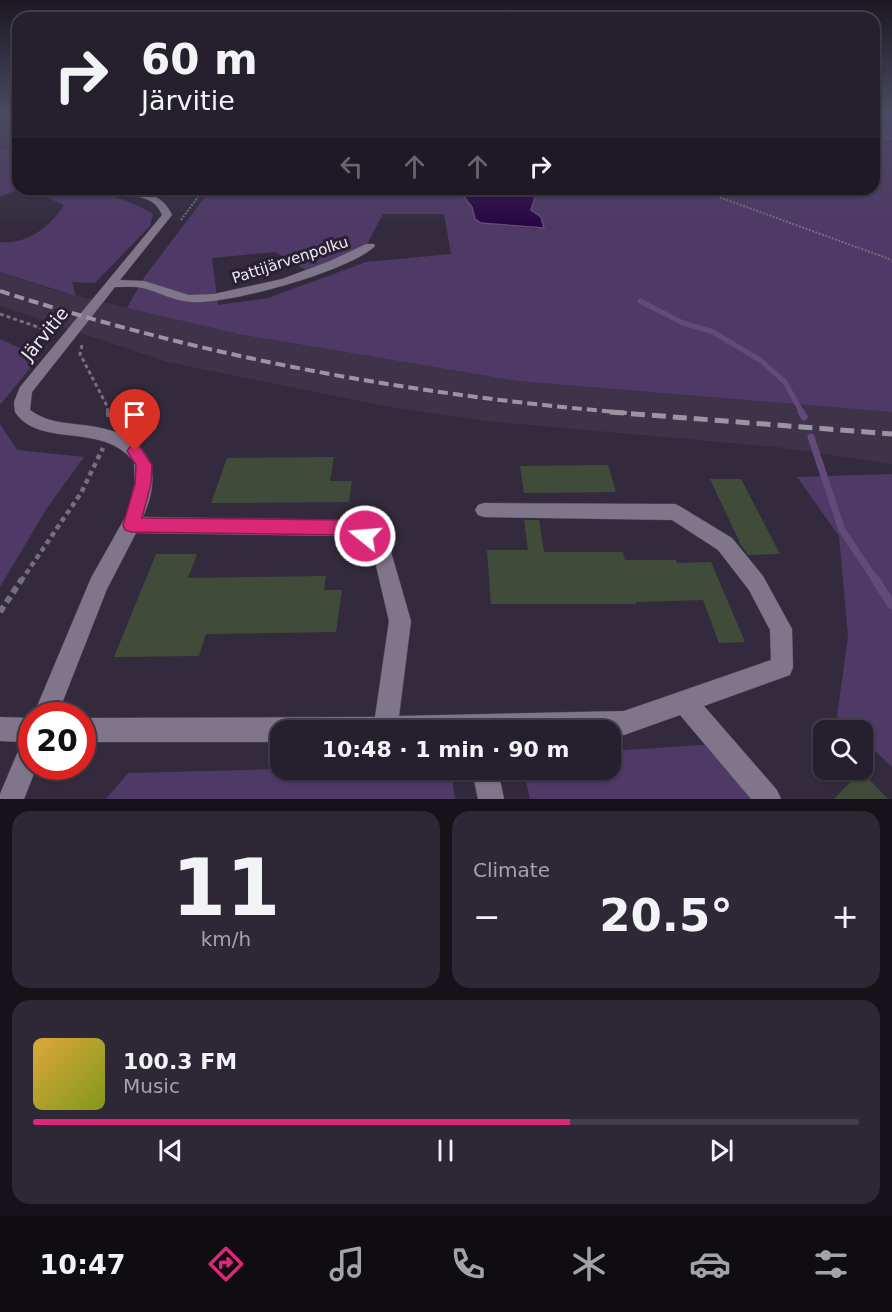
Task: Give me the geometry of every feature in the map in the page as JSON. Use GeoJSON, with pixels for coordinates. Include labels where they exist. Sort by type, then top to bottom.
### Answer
{"type":"FeatureCollection","features":[{"type":"Feature","properties":{"kind":"street","name":"Järvitie"},"geometry":{"type":"LineString","coordinates":[[51,702],[99,583],[131,525],[143,484],[144,465],[135,451],[122,441],[106,435],[37,422],[22,412],[22,402],[25,391],[74,340],[112,284],[167,215],[166,208],[157,200],[136,195]]}},
{"type":"Feature","properties":{"kind":"street","name":"Pattijärvenpolku"},"geometry":{"type":"LineString","coordinates":[[112,284],[141,285],[176,297],[217,298],[314,271],[354,257],[370,246]]}},
{"type":"Feature","properties":{"kind":"street"},"geometry":{"type":"LineString","coordinates":[[484,510],[675,512],[724,544],[756,583],[781,629],[782,667],[621,723]]}},
{"type":"Feature","properties":{"kind":"street"},"geometry":{"type":"LineString","coordinates":[[131,525],[350,528],[380,544],[400,621],[386,720]]}},
{"type":"Feature","properties":{"kind":"street"},"geometry":{"type":"LineString","coordinates":[[685,702],[768,799]]}},
{"type":"Feature","properties":{"kind":"street"},"geometry":{"type":"LineString","coordinates":[[0,729],[18,730]]}},
{"type":"Feature","properties":{"kind":"street"},"geometry":{"type":"LineString","coordinates":[[96,730],[270,729]]}},
{"type":"Feature","properties":{"kind":"street"},"geometry":{"type":"LineString","coordinates":[[11,799],[19,780]]}},
{"type":"Feature","properties":{"kind":"street"},"geometry":{"type":"LineString","coordinates":[[487,780],[491,799]]}},
{"type":"Feature","properties":{"kind":"path"},"geometry":{"type":"LineString","coordinates":[[714,195],[892,260]]}},
{"type":"Feature","properties":{"kind":"path"},"geometry":{"type":"LineString","coordinates":[[0,314],[74,340],[109,414],[106,435],[98,460],[81,493],[0,612]]}},
{"type":"Feature","properties":{"kind":"shaded area"},"geometry":{"type":"Polygon","coordinates":[[[0,150],[12,150],[12,192],[0,197],[0,150]]]}},
{"type":"Feature","properties":{"kind":"shaded area"},"geometry":{"type":"Polygon","coordinates":[[[880,150],[892,150],[892,412],[517,381],[243,335],[127,308],[145,276],[206,195],[464,195],[472,207],[475,219],[481,223],[537,229],[541,217],[530,210],[536,195],[880,195],[880,150]],[[383,214],[365,248],[306,270],[275,252],[212,258],[218,305],[268,298],[366,262],[451,254],[444,214],[383,214]]]}},
{"type":"Feature","properties":{"kind":"shaded area"},"geometry":{"type":"Polygon","coordinates":[[[42,195],[106,195],[125,200],[153,214],[150,226],[95,283],[72,282],[76,296],[0,272],[0,242],[20,240],[37,233],[59,213],[64,205],[42,195]]]}},
{"type":"Feature","properties":{"kind":"shaded area"},"geometry":{"type":"Polygon","coordinates":[[[463,195],[536,195],[531,210],[541,217],[544,228],[481,223],[475,219],[472,207],[463,195]]]}},
{"type":"Feature","properties":{"kind":"shaded area"},"geometry":{"type":"Polygon","coordinates":[[[0,272],[60,292],[243,335],[517,381],[892,412],[892,464],[776,447],[487,421],[389,407],[168,362],[0,306],[0,272]]]}},
{"type":"Feature","properties":{"kind":"shaded area"},"geometry":{"type":"Polygon","coordinates":[[[0,339],[39,357],[0,405],[0,339]]]}},
{"type":"Feature","properties":{"kind":"shaded area"},"geometry":{"type":"Polygon","coordinates":[[[0,424],[17,450],[84,457],[47,508],[0,587],[0,424]]]}},
{"type":"Feature","properties":{"kind":"shaded area"},"geometry":{"type":"Polygon","coordinates":[[[892,474],[892,767],[873,749],[873,720],[842,720],[837,716],[848,636],[839,536],[797,477],[892,474]]]}},
{"type":"Feature","properties":{"kind":"shaded area"},"geometry":{"type":"Polygon","coordinates":[[[717,744],[759,799],[530,799],[525,780],[621,780],[621,750],[717,744]]]}},
{"type":"Feature","properties":{"kind":"shaded area"},"geometry":{"type":"Polygon","coordinates":[[[270,769],[270,780],[452,780],[455,799],[106,799],[128,773],[270,769]]]}},
{"type":"Feature","properties":{"kind":"building"},"geometry":{"type":"Polygon","coordinates":[[[334,457],[330,481],[352,481],[349,502],[211,503],[227,458],[334,457]]]}},
{"type":"Feature","properties":{"kind":"building"},"geometry":{"type":"Polygon","coordinates":[[[608,465],[616,492],[524,493],[520,466],[608,465]]]}},
{"type":"Feature","properties":{"kind":"building"},"geometry":{"type":"Polygon","coordinates":[[[710,479],[741,479],[780,554],[748,555],[710,479]]]}},
{"type":"Feature","properties":{"kind":"building"},"geometry":{"type":"Polygon","coordinates":[[[524,520],[539,520],[544,552],[623,552],[625,560],[711,562],[745,642],[719,643],[703,600],[636,602],[636,604],[491,604],[487,550],[528,550],[524,520]]]}},
{"type":"Feature","properties":{"kind":"building"},"geometry":{"type":"Polygon","coordinates":[[[156,554],[197,554],[188,578],[326,576],[324,590],[342,590],[336,632],[206,634],[199,656],[114,657],[156,554]]]}},
{"type":"Feature","properties":{"kind":"building"},"geometry":{"type":"Polygon","coordinates":[[[852,780],[870,780],[888,799],[834,799],[852,780]]]}},
{"type":"Feature","properties":{"kind":"waterway"},"geometry":{"type":"LineString","coordinates":[[640,301],[683,323],[713,332],[760,360],[785,382],[802,413]]}},
{"type":"Feature","properties":{"kind":"waterway"},"geometry":{"type":"LineString","coordinates":[[801,412],[804,417]]}},
{"type":"Feature","properties":{"kind":"waterway"},"geometry":{"type":"LineString","coordinates":[[811,437],[842,530],[876,581]]}},
{"type":"Feature","properties":{"kind":"waterway"},"geometry":{"type":"LineString","coordinates":[[875,579],[892,605]]}},
{"type":"Feature","properties":{"kind":"railway"},"geometry":{"type":"LineString","coordinates":[[0,291],[155,336],[310,370],[467,396],[628,413]]}},
{"type":"Feature","properties":{"kind":"railway"},"geometry":{"type":"LineString","coordinates":[[610,412],[892,434]]}},
{"type":"Feature","properties":{"kind":"route"},"geometry":{"type":"LineString","coordinates":[[135,451],[144,465],[143,484],[131,525],[350,528],[365,536]]}}]}
